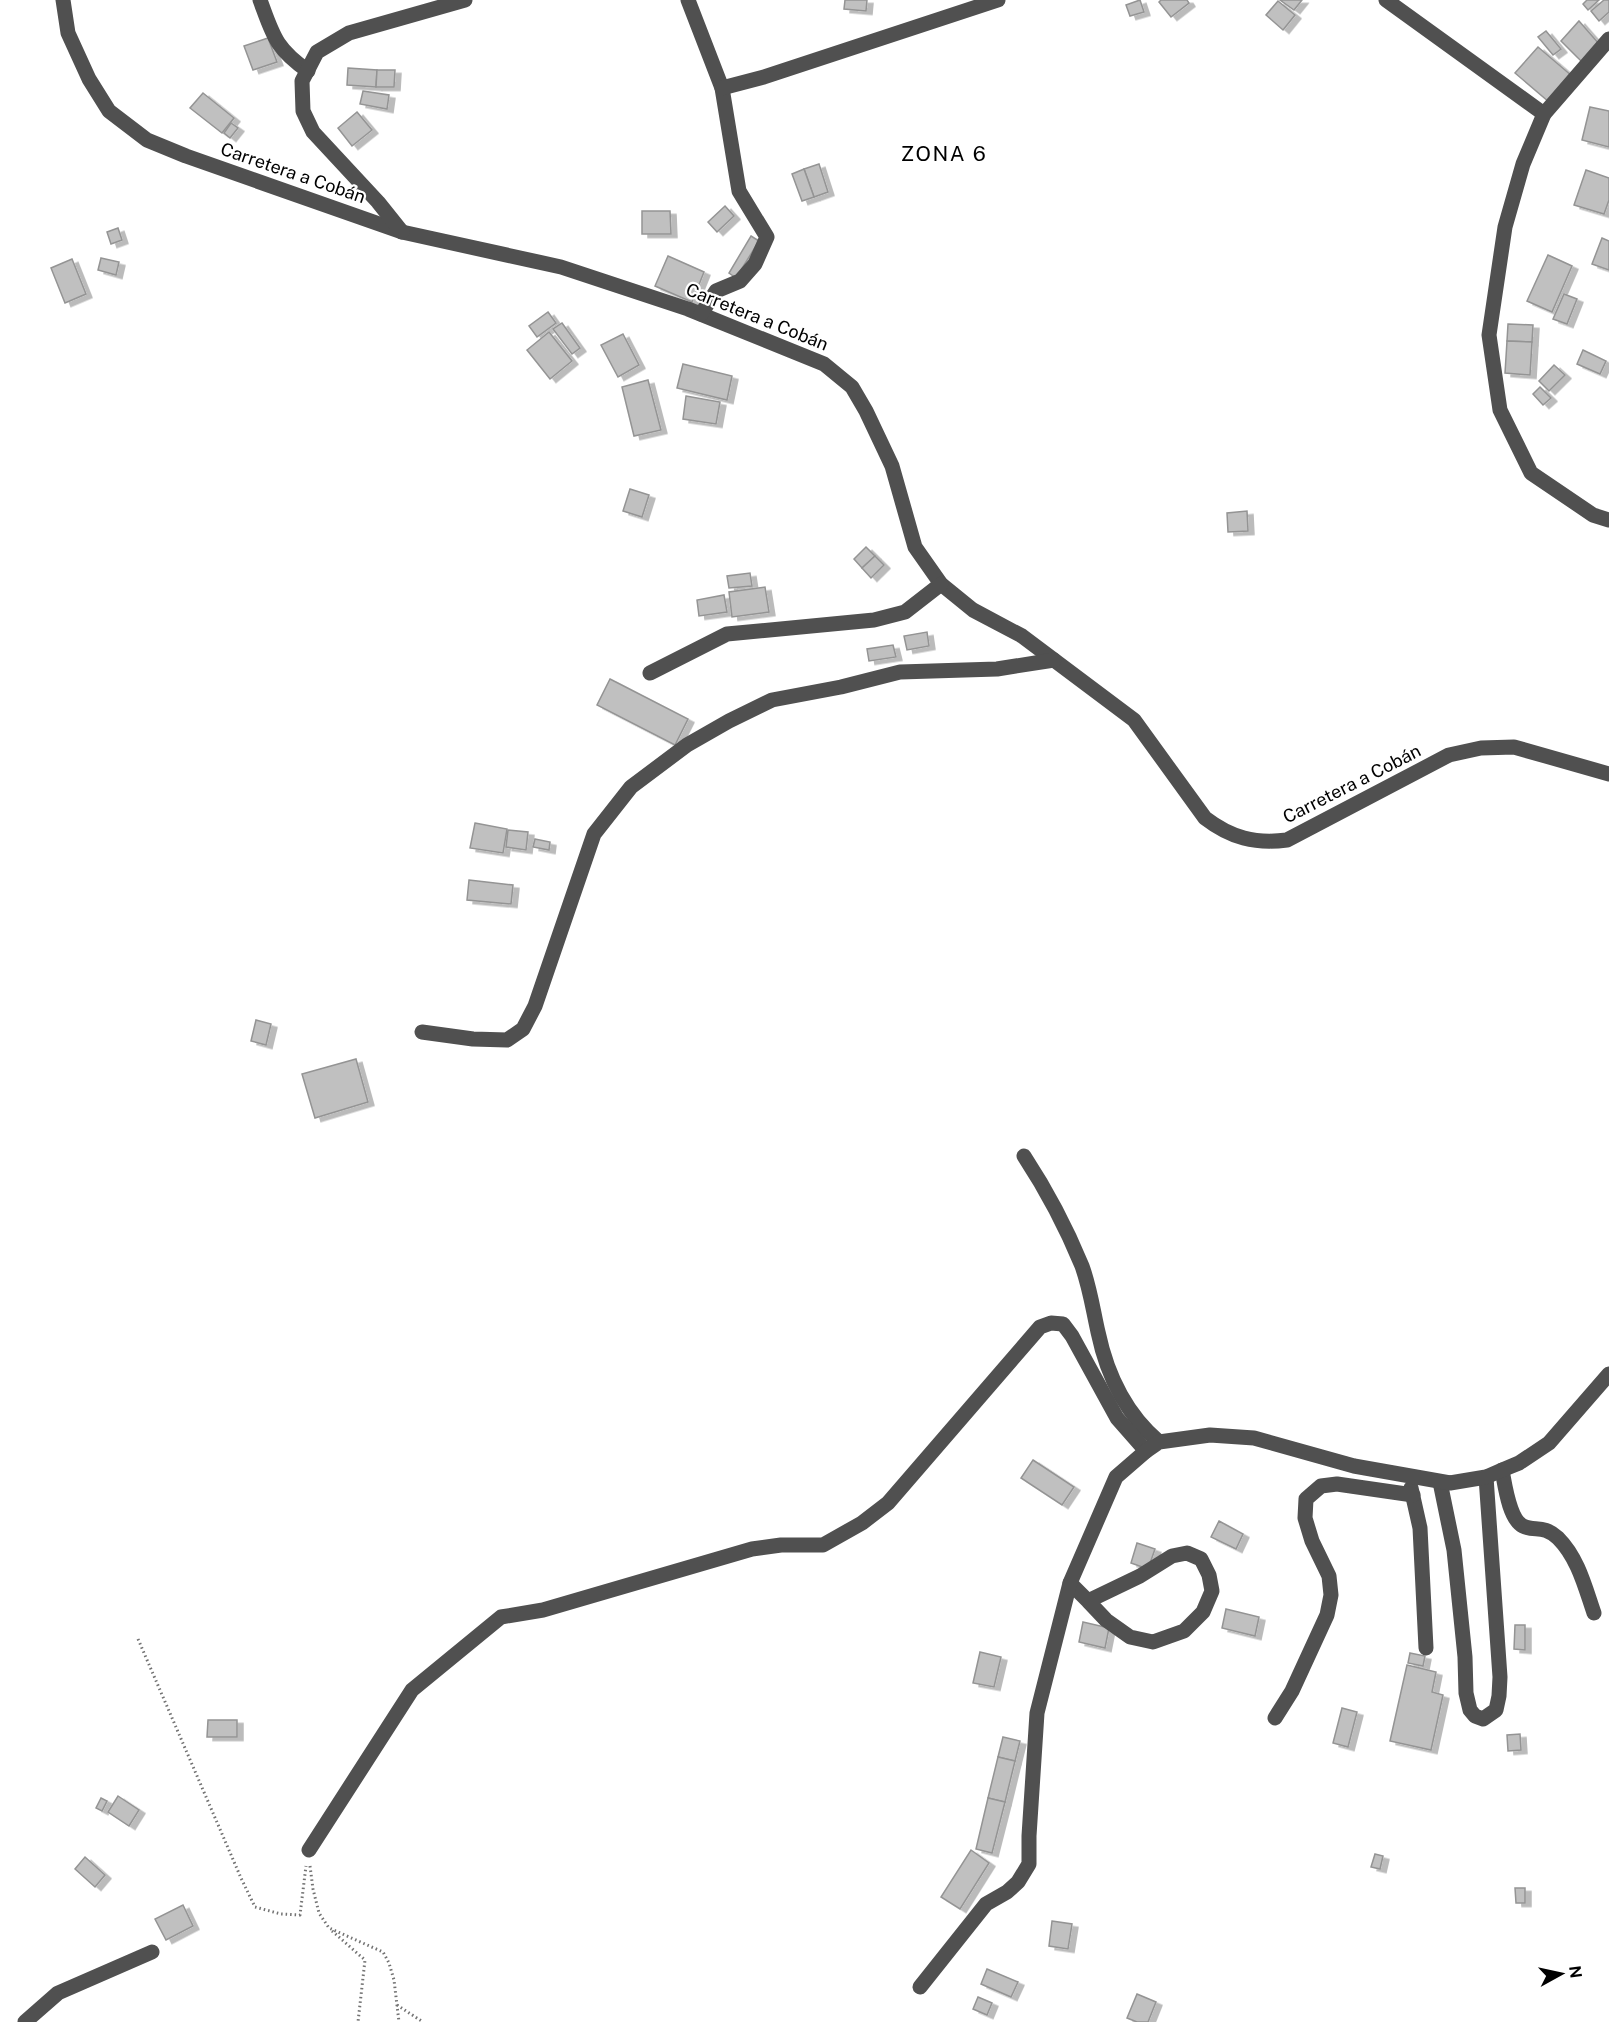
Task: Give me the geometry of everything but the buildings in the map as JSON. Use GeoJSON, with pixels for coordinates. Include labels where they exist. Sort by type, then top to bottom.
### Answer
{"type":"FeatureCollection","features":[{"type":"Feature","properties":{"kind":"street","name":"Carretera a Cobán"},"geometry":{"type":"LineString","coordinates":[[63,0],[68,33],[88,80],[109,111],[147,140],[186,156],[402,232],[561,267],[701,314],[824,364],[852,387],[866,411],[892,466],[915,547],[941,584],[973,610],[1022,636],[1134,720],[1205,819],[1219,829],[1235,837],[1252,841],[1287,840],[1449,755],[1481,748],[1515,747],[1609,774]]}},
{"type":"Feature","properties":{"kind":"street"},"geometry":{"type":"LineString","coordinates":[[260,0],[275,41],[291,60],[308,71]]}},
{"type":"Feature","properties":{"kind":"street"},"geometry":{"type":"LineString","coordinates":[[402,232],[313,132],[303,111],[302,81],[317,52],[349,33],[408,8],[465,0]]}},
{"type":"Feature","properties":{"kind":"street"},"geometry":{"type":"LineString","coordinates":[[688,0],[722,87],[740,191],[767,237],[755,264],[740,281],[716,291],[701,314]]}},
{"type":"Feature","properties":{"kind":"street"},"geometry":{"type":"LineString","coordinates":[[722,87],[764,77],[998,0]]}},
{"type":"Feature","properties":{"kind":"street"},"geometry":{"type":"LineString","coordinates":[[1386,0],[1544,114]]}},
{"type":"Feature","properties":{"kind":"street"},"geometry":{"type":"LineString","coordinates":[[1609,39],[1544,114],[1523,164],[1505,227],[1489,335],[1500,410],[1532,473],[1593,515],[1609,520]]}},
{"type":"Feature","properties":{"kind":"street"},"geometry":{"type":"LineString","coordinates":[[650,673],[727,634],[874,620],[905,612],[941,584]]}},
{"type":"Feature","properties":{"kind":"street"},"geometry":{"type":"LineString","coordinates":[[422,1032],[473,1039],[507,1040],[523,1029],[536,1006],[594,834],[631,787],[696,740],[772,700],[841,687],[900,672],[997,669],[1054,660]]}},
{"type":"Feature","properties":{"kind":"street"},"geometry":{"type":"LineString","coordinates":[[1024,1156],[1048,1192],[1082,1266],[1110,1373],[1130,1412],[1147,1432],[1153,1446]]}},
{"type":"Feature","properties":{"kind":"street"},"geometry":{"type":"LineString","coordinates":[[309,1850],[412,1690],[501,1617],[543,1610],[752,1549],[781,1545],[823,1545],[862,1523],[888,1503],[1040,1326],[1051,1323],[1063,1324],[1072,1336],[1117,1418],[1153,1446]]}},
{"type":"Feature","properties":{"kind":"street"},"geometry":{"type":"LineString","coordinates":[[920,1987],[986,1904],[1007,1892],[1018,1882],[1029,1864],[1037,1713],[1071,1583],[1116,1477],[1153,1446],[1210,1436],[1254,1438],[1354,1466],[1440,1482],[1450,1483],[1486,1477],[1519,1463],[1550,1443],[1609,1374]]}},
{"type":"Feature","properties":{"kind":"street"},"geometry":{"type":"LineString","coordinates":[[1502,1470],[1514,1518],[1524,1526],[1539,1527],[1558,1538],[1575,1559],[1594,1613]]}},
{"type":"Feature","properties":{"kind":"street"},"geometry":{"type":"LineString","coordinates":[[1409,1476],[1420,1528],[1426,1648]]}},
{"type":"Feature","properties":{"kind":"street"},"geometry":{"type":"LineString","coordinates":[[1440,1482],[1454,1550],[1465,1657],[1466,1693],[1470,1710],[1475,1716],[1483,1719],[1496,1710],[1500,1677],[1486,1477]]}},
{"type":"Feature","properties":{"kind":"street"},"geometry":{"type":"LineString","coordinates":[[1275,1718],[1292,1691],[1327,1616],[1331,1595],[1329,1576],[1312,1541],[1305,1518],[1306,1499],[1321,1486],[1337,1484],[1413,1495]]}},
{"type":"Feature","properties":{"kind":"street"},"geometry":{"type":"LineString","coordinates":[[1071,1583],[1088,1601],[1106,1620],[1131,1637],[1153,1642],[1184,1631],[1203,1612],[1212,1590],[1209,1575],[1201,1559],[1187,1553],[1172,1556],[1140,1576],[1088,1601]]}},
{"type":"Feature","properties":{"kind":"street"},"geometry":{"type":"LineString","coordinates":[[26,2022],[58,1992],[152,1952]]}},
{"type":"Feature","properties":{"kind":"path"},"geometry":{"type":"LineString","coordinates":[[138,1639],[255,1907],[281,1914],[300,1915],[309,1850]]}},
{"type":"Feature","properties":{"kind":"path"},"geometry":{"type":"LineString","coordinates":[[309,1850],[313,1888],[319,1913],[329,1928],[365,1960],[358,2022]]}},
{"type":"Feature","properties":{"kind":"path"},"geometry":{"type":"LineString","coordinates":[[329,1928],[383,1952],[394,1980],[399,2022]]}},
{"type":"Feature","properties":{"kind":"path"},"geometry":{"type":"LineString","coordinates":[[397,2005],[423,2022]]}},
{"type":"Feature","properties":{"kind":"district","name":"ZONA 6"},"geometry":{"type":"Point","coordinates":[944,154]}}]}
